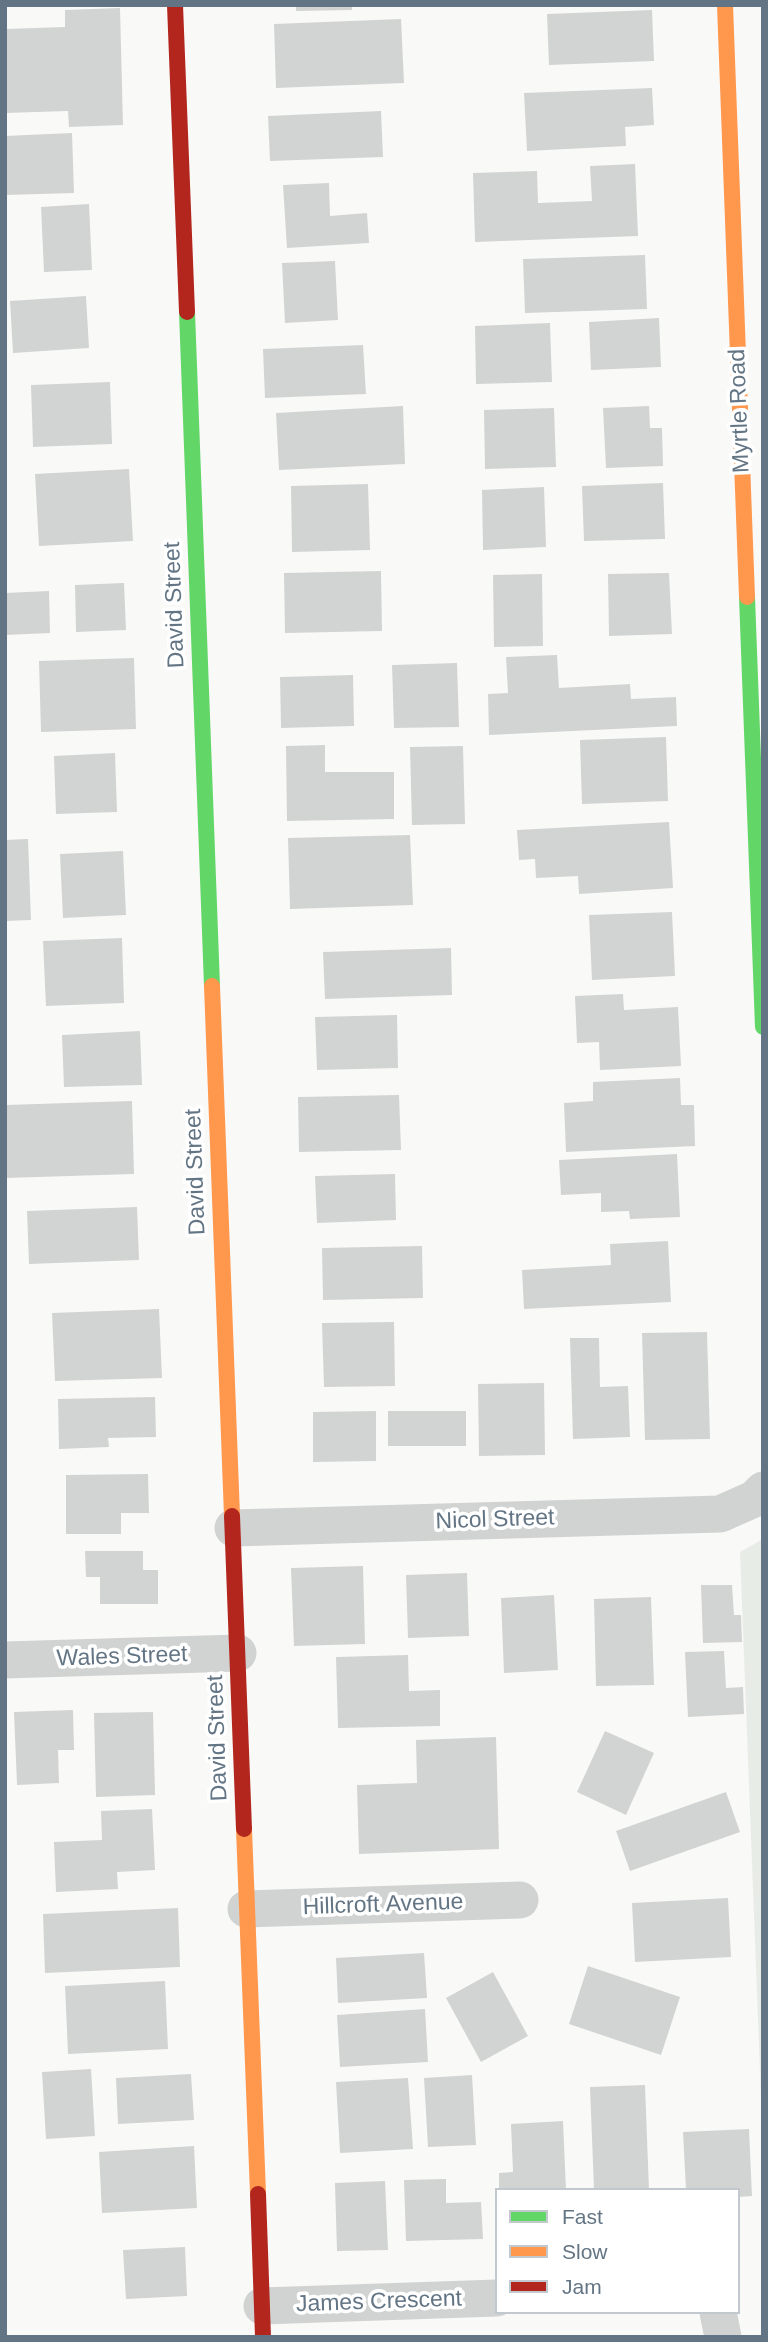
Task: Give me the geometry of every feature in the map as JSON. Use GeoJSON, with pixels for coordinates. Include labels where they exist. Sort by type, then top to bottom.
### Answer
{"type":"FeatureCollection","features":[{"type":"Feature","properties":{"kind":"street","name":"David Street"},"geometry":{"type":"LineString","coordinates":[[175,5],[262,2321]]}},
{"type":"Feature","properties":{"kind":"street","name":"Myrtle Road"},"geometry":{"type":"LineString","coordinates":[[725,5],[758,789],[763,1027]]}},
{"type":"Feature","properties":{"kind":"street","name":"Nicol Street"},"geometry":{"type":"LineString","coordinates":[[233,1528],[720,1514],[759,1494]]}},
{"type":"Feature","properties":{"kind":"street","name":"Wales Street"},"geometry":{"type":"LineString","coordinates":[[5,1660],[238,1653]]}},
{"type":"Feature","properties":{"kind":"street","name":"Hillcroft Avenue"},"geometry":{"type":"LineString","coordinates":[[246,1909],[520,1900]]}},
{"type":"Feature","properties":{"kind":"street","name":"James Crescent"},"geometry":{"type":"LineString","coordinates":[[262,2321],[495,2298]]}},
{"type":"Feature","properties":{"kind":"street"},"geometry":{"type":"LineString","coordinates":[[718,2314],[723,2337]]}},
{"type":"Feature","properties":{"kind":"shaded area"},"geometry":{"type":"Polygon","coordinates":[[[763,1539],[763,2149],[740,1552],[763,1539]]]}},
{"type":"Feature","properties":{"kind":"building"},"geometry":{"type":"Polygon","coordinates":[[[296,5],[352,5],[352,10],[296,11],[296,5]]]}},
{"type":"Feature","properties":{"kind":"building"},"geometry":{"type":"Polygon","coordinates":[[[120,8],[123,125],[69,127],[68,111],[5,113],[5,29],[65,27],[65,10],[120,8]]]}},
{"type":"Feature","properties":{"kind":"building"},"geometry":{"type":"Polygon","coordinates":[[[652,10],[654,61],[549,65],[547,14],[652,10]]]}},
{"type":"Feature","properties":{"kind":"building"},"geometry":{"type":"Polygon","coordinates":[[[401,19],[404,83],[276,88],[274,24],[401,19]]]}},
{"type":"Feature","properties":{"kind":"building"},"geometry":{"type":"Polygon","coordinates":[[[652,88],[654,125],[625,127],[626,146],[527,151],[524,93],[652,88]]]}},
{"type":"Feature","properties":{"kind":"building"},"geometry":{"type":"Polygon","coordinates":[[[381,111],[383,157],[270,161],[268,116],[381,111]]]}},
{"type":"Feature","properties":{"kind":"building"},"geometry":{"type":"Polygon","coordinates":[[[72,133],[74,193],[5,195],[5,136],[72,133]]]}},
{"type":"Feature","properties":{"kind":"building"},"geometry":{"type":"Polygon","coordinates":[[[635,164],[638,236],[475,242],[473,173],[537,171],[538,203],[592,201],[590,166],[635,164]]]}},
{"type":"Feature","properties":{"kind":"building"},"geometry":{"type":"Polygon","coordinates":[[[329,183],[330,216],[367,213],[369,243],[287,248],[283,185],[329,183]]]}},
{"type":"Feature","properties":{"kind":"building"},"geometry":{"type":"Polygon","coordinates":[[[89,204],[92,270],[44,272],[41,207],[89,204]]]}},
{"type":"Feature","properties":{"kind":"building"},"geometry":{"type":"Polygon","coordinates":[[[645,255],[647,309],[525,313],[523,259],[645,255]]]}},
{"type":"Feature","properties":{"kind":"building"},"geometry":{"type":"Polygon","coordinates":[[[335,261],[338,320],[285,323],[282,263],[335,261]]]}},
{"type":"Feature","properties":{"kind":"building"},"geometry":{"type":"Polygon","coordinates":[[[86,296],[89,348],[13,353],[10,301],[86,296]]]}},
{"type":"Feature","properties":{"kind":"building"},"geometry":{"type":"Polygon","coordinates":[[[659,318],[661,367],[591,370],[589,322],[659,318]]]}},
{"type":"Feature","properties":{"kind":"building"},"geometry":{"type":"Polygon","coordinates":[[[550,323],[552,382],[476,384],[475,326],[550,323]]]}},
{"type":"Feature","properties":{"kind":"building"},"geometry":{"type":"Polygon","coordinates":[[[363,345],[366,394],[265,398],[263,349],[363,345]]]}},
{"type":"Feature","properties":{"kind":"building"},"geometry":{"type":"Polygon","coordinates":[[[110,382],[112,444],[33,447],[31,385],[110,382]]]}},
{"type":"Feature","properties":{"kind":"building"},"geometry":{"type":"Polygon","coordinates":[[[403,406],[405,464],[279,470],[276,413],[403,406]]]}},
{"type":"Feature","properties":{"kind":"building"},"geometry":{"type":"Polygon","coordinates":[[[649,406],[650,428],[662,428],[663,466],[606,468],[603,408],[649,406]]]}},
{"type":"Feature","properties":{"kind":"building"},"geometry":{"type":"Polygon","coordinates":[[[554,408],[556,467],[485,469],[484,410],[554,408]]]}},
{"type":"Feature","properties":{"kind":"building"},"geometry":{"type":"Polygon","coordinates":[[[129,469],[133,541],[39,546],[35,474],[129,469]]]}},
{"type":"Feature","properties":{"kind":"building"},"geometry":{"type":"Polygon","coordinates":[[[663,483],[665,539],[584,541],[582,486],[663,483]]]}},
{"type":"Feature","properties":{"kind":"building"},"geometry":{"type":"Polygon","coordinates":[[[368,484],[370,550],[292,552],[291,486],[368,484]]]}},
{"type":"Feature","properties":{"kind":"building"},"geometry":{"type":"Polygon","coordinates":[[[544,487],[546,547],[483,550],[482,490],[544,487]]]}},
{"type":"Feature","properties":{"kind":"building"},"geometry":{"type":"Polygon","coordinates":[[[381,571],[382,631],[285,633],[284,573],[381,571]]]}},
{"type":"Feature","properties":{"kind":"building"},"geometry":{"type":"Polygon","coordinates":[[[669,573],[672,634],[609,636],[608,574],[669,573]]]}},
{"type":"Feature","properties":{"kind":"building"},"geometry":{"type":"Polygon","coordinates":[[[542,574],[543,646],[494,647],[493,575],[542,574]]]}},
{"type":"Feature","properties":{"kind":"building"},"geometry":{"type":"Polygon","coordinates":[[[124,583],[126,630],[76,632],[75,585],[124,583]]]}},
{"type":"Feature","properties":{"kind":"building"},"geometry":{"type":"Polygon","coordinates":[[[49,591],[50,633],[5,635],[5,593],[49,591]]]}},
{"type":"Feature","properties":{"kind":"building"},"geometry":{"type":"Polygon","coordinates":[[[557,655],[559,688],[630,684],[631,699],[676,697],[677,726],[489,735],[488,694],[508,693],[506,657],[557,655]]]}},
{"type":"Feature","properties":{"kind":"building"},"geometry":{"type":"Polygon","coordinates":[[[134,658],[136,729],[41,732],[39,661],[134,658]]]}},
{"type":"Feature","properties":{"kind":"building"},"geometry":{"type":"Polygon","coordinates":[[[457,663],[459,727],[394,728],[392,665],[457,663]]]}},
{"type":"Feature","properties":{"kind":"building"},"geometry":{"type":"Polygon","coordinates":[[[353,675],[354,726],[281,728],[280,677],[353,675]]]}},
{"type":"Feature","properties":{"kind":"building"},"geometry":{"type":"Polygon","coordinates":[[[666,737],[668,801],[582,804],[580,740],[666,737]]]}},
{"type":"Feature","properties":{"kind":"building"},"geometry":{"type":"Polygon","coordinates":[[[325,745],[325,772],[394,772],[394,819],[287,821],[286,746],[325,745]]]}},
{"type":"Feature","properties":{"kind":"building"},"geometry":{"type":"Polygon","coordinates":[[[463,746],[465,824],[412,825],[410,747],[463,746]]]}},
{"type":"Feature","properties":{"kind":"building"},"geometry":{"type":"Polygon","coordinates":[[[115,753],[117,812],[56,814],[54,756],[115,753]]]}},
{"type":"Feature","properties":{"kind":"building"},"geometry":{"type":"Polygon","coordinates":[[[669,822],[673,888],[579,894],[578,876],[536,878],[535,859],[519,860],[517,830],[669,822]]]}},
{"type":"Feature","properties":{"kind":"building"},"geometry":{"type":"Polygon","coordinates":[[[410,835],[413,905],[290,909],[288,838],[410,835]]]}},
{"type":"Feature","properties":{"kind":"building"},"geometry":{"type":"Polygon","coordinates":[[[28,839],[31,920],[5,921],[5,840],[28,839]]]}},
{"type":"Feature","properties":{"kind":"building"},"geometry":{"type":"Polygon","coordinates":[[[123,851],[126,915],[63,918],[60,854],[123,851]]]}},
{"type":"Feature","properties":{"kind":"building"},"geometry":{"type":"Polygon","coordinates":[[[672,912],[675,976],[592,980],[589,915],[672,912]]]}},
{"type":"Feature","properties":{"kind":"building"},"geometry":{"type":"Polygon","coordinates":[[[122,938],[124,1003],[46,1006],[43,941],[122,938]]]}},
{"type":"Feature","properties":{"kind":"building"},"geometry":{"type":"Polygon","coordinates":[[[451,948],[452,995],[325,999],[323,952],[451,948]]]}},
{"type":"Feature","properties":{"kind":"building"},"geometry":{"type":"Polygon","coordinates":[[[623,994],[624,1010],[678,1007],[681,1066],[600,1070],[599,1042],[577,1043],[575,996],[623,994]]]}},
{"type":"Feature","properties":{"kind":"building"},"geometry":{"type":"Polygon","coordinates":[[[397,1015],[398,1068],[317,1070],[315,1017],[397,1015]]]}},
{"type":"Feature","properties":{"kind":"building"},"geometry":{"type":"Polygon","coordinates":[[[140,1031],[142,1085],[64,1087],[62,1035],[140,1031]]]}},
{"type":"Feature","properties":{"kind":"building"},"geometry":{"type":"Polygon","coordinates":[[[680,1078],[681,1105],[694,1105],[695,1146],[566,1152],[564,1103],[593,1101],[593,1082],[680,1078]]]}},
{"type":"Feature","properties":{"kind":"building"},"geometry":{"type":"Polygon","coordinates":[[[399,1095],[401,1150],[299,1152],[298,1097],[399,1095]]]}},
{"type":"Feature","properties":{"kind":"building"},"geometry":{"type":"Polygon","coordinates":[[[132,1101],[134,1174],[5,1178],[5,1105],[132,1101]]]}},
{"type":"Feature","properties":{"kind":"building"},"geometry":{"type":"Polygon","coordinates":[[[677,1154],[680,1217],[630,1219],[629,1211],[601,1212],[601,1193],[561,1195],[559,1160],[677,1154]]]}},
{"type":"Feature","properties":{"kind":"building"},"geometry":{"type":"Polygon","coordinates":[[[395,1174],[396,1220],[317,1223],[315,1176],[395,1174]]]}},
{"type":"Feature","properties":{"kind":"building"},"geometry":{"type":"Polygon","coordinates":[[[137,1207],[139,1260],[29,1264],[27,1211],[137,1207]]]}},
{"type":"Feature","properties":{"kind":"building"},"geometry":{"type":"Polygon","coordinates":[[[668,1241],[671,1302],[524,1309],[522,1270],[611,1265],[610,1244],[668,1241]]]}},
{"type":"Feature","properties":{"kind":"building"},"geometry":{"type":"Polygon","coordinates":[[[422,1246],[423,1298],[323,1300],[322,1248],[422,1246]]]}},
{"type":"Feature","properties":{"kind":"building"},"geometry":{"type":"Polygon","coordinates":[[[159,1309],[162,1378],[55,1381],[52,1313],[159,1309]]]}},
{"type":"Feature","properties":{"kind":"building"},"geometry":{"type":"Polygon","coordinates":[[[394,1322],[395,1386],[324,1387],[322,1323],[394,1322]]]}},
{"type":"Feature","properties":{"kind":"building"},"geometry":{"type":"Polygon","coordinates":[[[707,1332],[710,1439],[645,1440],[642,1333],[707,1332]]]}},
{"type":"Feature","properties":{"kind":"building"},"geometry":{"type":"Polygon","coordinates":[[[570,1338],[599,1338],[600,1387],[628,1386],[630,1437],[573,1439],[570,1338]]]}},
{"type":"Feature","properties":{"kind":"building"},"geometry":{"type":"Polygon","coordinates":[[[544,1383],[545,1455],[479,1456],[478,1384],[544,1383]]]}},
{"type":"Feature","properties":{"kind":"building"},"geometry":{"type":"Polygon","coordinates":[[[155,1397],[156,1437],[108,1438],[109,1447],[59,1449],[58,1399],[155,1397]]]}},
{"type":"Feature","properties":{"kind":"building"},"geometry":{"type":"Polygon","coordinates":[[[376,1411],[376,1461],[313,1462],[313,1412],[376,1411]]]}},
{"type":"Feature","properties":{"kind":"building"},"geometry":{"type":"Polygon","coordinates":[[[388,1411],[466,1411],[466,1446],[388,1446],[388,1411]]]}},
{"type":"Feature","properties":{"kind":"building"},"geometry":{"type":"Polygon","coordinates":[[[148,1474],[149,1513],[121,1513],[121,1534],[66,1534],[66,1475],[148,1474]]]}},
{"type":"Feature","properties":{"kind":"building"},"geometry":{"type":"Polygon","coordinates":[[[85,1551],[143,1551],[143,1570],[158,1570],[158,1604],[100,1604],[100,1577],[86,1577],[85,1551]]]}},
{"type":"Feature","properties":{"kind":"building"},"geometry":{"type":"Polygon","coordinates":[[[363,1566],[365,1644],[294,1646],[291,1568],[363,1566]]]}},
{"type":"Feature","properties":{"kind":"building"},"geometry":{"type":"Polygon","coordinates":[[[467,1573],[469,1636],[408,1638],[406,1575],[467,1573]]]}},
{"type":"Feature","properties":{"kind":"building"},"geometry":{"type":"Polygon","coordinates":[[[701,1585],[732,1585],[734,1615],[741,1615],[742,1642],[703,1643],[701,1585]]]}},
{"type":"Feature","properties":{"kind":"building"},"geometry":{"type":"Polygon","coordinates":[[[554,1595],[558,1670],[504,1673],[501,1598],[554,1595]]]}},
{"type":"Feature","properties":{"kind":"building"},"geometry":{"type":"Polygon","coordinates":[[[651,1597],[654,1685],[596,1686],[594,1599],[651,1597]]]}},
{"type":"Feature","properties":{"kind":"building"},"geometry":{"type":"Polygon","coordinates":[[[724,1651],[726,1688],[743,1687],[744,1714],[688,1717],[685,1652],[724,1651]]]}},
{"type":"Feature","properties":{"kind":"building"},"geometry":{"type":"Polygon","coordinates":[[[408,1655],[409,1691],[440,1690],[440,1726],[338,1728],[336,1657],[408,1655]]]}},
{"type":"Feature","properties":{"kind":"building"},"geometry":{"type":"Polygon","coordinates":[[[73,1710],[74,1750],[58,1750],[59,1783],[17,1785],[14,1712],[73,1710]]]}},
{"type":"Feature","properties":{"kind":"building"},"geometry":{"type":"Polygon","coordinates":[[[153,1712],[155,1795],[96,1797],[94,1713],[153,1712]]]}},
{"type":"Feature","properties":{"kind":"building"},"geometry":{"type":"Polygon","coordinates":[[[605,1731],[654,1753],[626,1815],[577,1792],[605,1731]]]}},
{"type":"Feature","properties":{"kind":"building"},"geometry":{"type":"Polygon","coordinates":[[[496,1737],[499,1849],[359,1854],[357,1785],[417,1783],[416,1740],[496,1737]]]}},
{"type":"Feature","properties":{"kind":"building"},"geometry":{"type":"Polygon","coordinates":[[[726,1792],[740,1832],[630,1871],[616,1831],[726,1792]]]}},
{"type":"Feature","properties":{"kind":"building"},"geometry":{"type":"Polygon","coordinates":[[[152,1809],[155,1870],[117,1872],[118,1889],[56,1892],[54,1842],[102,1840],[101,1811],[152,1809]]]}},
{"type":"Feature","properties":{"kind":"building"},"geometry":{"type":"Polygon","coordinates":[[[728,1898],[731,1957],[635,1962],[632,1903],[728,1898]]]}},
{"type":"Feature","properties":{"kind":"building"},"geometry":{"type":"Polygon","coordinates":[[[178,1908],[180,1967],[45,1973],[43,1914],[178,1908]]]}},
{"type":"Feature","properties":{"kind":"building"},"geometry":{"type":"Polygon","coordinates":[[[424,1953],[427,1998],[338,2003],[336,1958],[424,1953]]]}},
{"type":"Feature","properties":{"kind":"building"},"geometry":{"type":"Polygon","coordinates":[[[588,1966],[680,1997],[661,2055],[569,2024],[588,1966]]]}},
{"type":"Feature","properties":{"kind":"building"},"geometry":{"type":"Polygon","coordinates":[[[493,1972],[528,2036],[481,2062],[446,1998],[493,1972]]]}},
{"type":"Feature","properties":{"kind":"building"},"geometry":{"type":"Polygon","coordinates":[[[165,1981],[168,2049],[68,2054],[65,1986],[165,1981]]]}},
{"type":"Feature","properties":{"kind":"building"},"geometry":{"type":"Polygon","coordinates":[[[425,2009],[428,2062],[340,2067],[337,2015],[425,2009]]]}},
{"type":"Feature","properties":{"kind":"building"},"geometry":{"type":"Polygon","coordinates":[[[91,2069],[95,2136],[46,2139],[42,2072],[91,2069]]]}},
{"type":"Feature","properties":{"kind":"building"},"geometry":{"type":"Polygon","coordinates":[[[191,2074],[194,2120],[118,2124],[116,2078],[191,2074]]]}},
{"type":"Feature","properties":{"kind":"building"},"geometry":{"type":"Polygon","coordinates":[[[472,2075],[476,2145],[428,2147],[424,2078],[472,2075]]]}},
{"type":"Feature","properties":{"kind":"building"},"geometry":{"type":"Polygon","coordinates":[[[408,2078],[413,2149],[340,2153],[336,2082],[408,2078]]]}},
{"type":"Feature","properties":{"kind":"building"},"geometry":{"type":"Polygon","coordinates":[[[645,2085],[649,2188],[594,2188],[590,2087],[645,2085]]]}},
{"type":"Feature","properties":{"kind":"building"},"geometry":{"type":"Polygon","coordinates":[[[563,2121],[566,2188],[499,2188],[499,2173],[513,2172],[511,2124],[563,2121]]]}},
{"type":"Feature","properties":{"kind":"building"},"geometry":{"type":"Polygon","coordinates":[[[749,2129],[752,2196],[740,2197],[740,2188],[686,2188],[683,2132],[749,2129]]]}},
{"type":"Feature","properties":{"kind":"building"},"geometry":{"type":"Polygon","coordinates":[[[194,2146],[197,2208],[102,2213],[99,2152],[194,2146]]]}},
{"type":"Feature","properties":{"kind":"building"},"geometry":{"type":"Polygon","coordinates":[[[446,2179],[446,2203],[481,2202],[483,2239],[406,2241],[404,2180],[446,2179]]]}},
{"type":"Feature","properties":{"kind":"building"},"geometry":{"type":"Polygon","coordinates":[[[385,2181],[388,2250],[337,2251],[335,2183],[385,2181]]]}},
{"type":"Feature","properties":{"kind":"building"},"geometry":{"type":"Polygon","coordinates":[[[185,2247],[187,2296],[126,2299],[123,2250],[185,2247]]]}},
{"type":"Feature","properties":{"kind":"traffic: fast"},"geometry":{"type":"LineString","coordinates":[[187,312],[212,986]]}},
{"type":"Feature","properties":{"kind":"traffic: fast"},"geometry":{"type":"LineString","coordinates":[[747,597],[763,1027]]}},
{"type":"Feature","properties":{"kind":"traffic: slow"},"geometry":{"type":"LineString","coordinates":[[725,5],[747,597]]}},
{"type":"Feature","properties":{"kind":"traffic: slow"},"geometry":{"type":"LineString","coordinates":[[212,986],[232,1516]]}},
{"type":"Feature","properties":{"kind":"traffic: slow"},"geometry":{"type":"LineString","coordinates":[[244,1829],[258,2194]]}},
{"type":"Feature","properties":{"kind":"traffic: jam"},"geometry":{"type":"LineString","coordinates":[[175,5],[187,312]]}},
{"type":"Feature","properties":{"kind":"traffic: jam"},"geometry":{"type":"LineString","coordinates":[[232,1516],[244,1829]]}},
{"type":"Feature","properties":{"kind":"traffic: jam"},"geometry":{"type":"LineString","coordinates":[[258,2194],[263,2337]]}}]}
